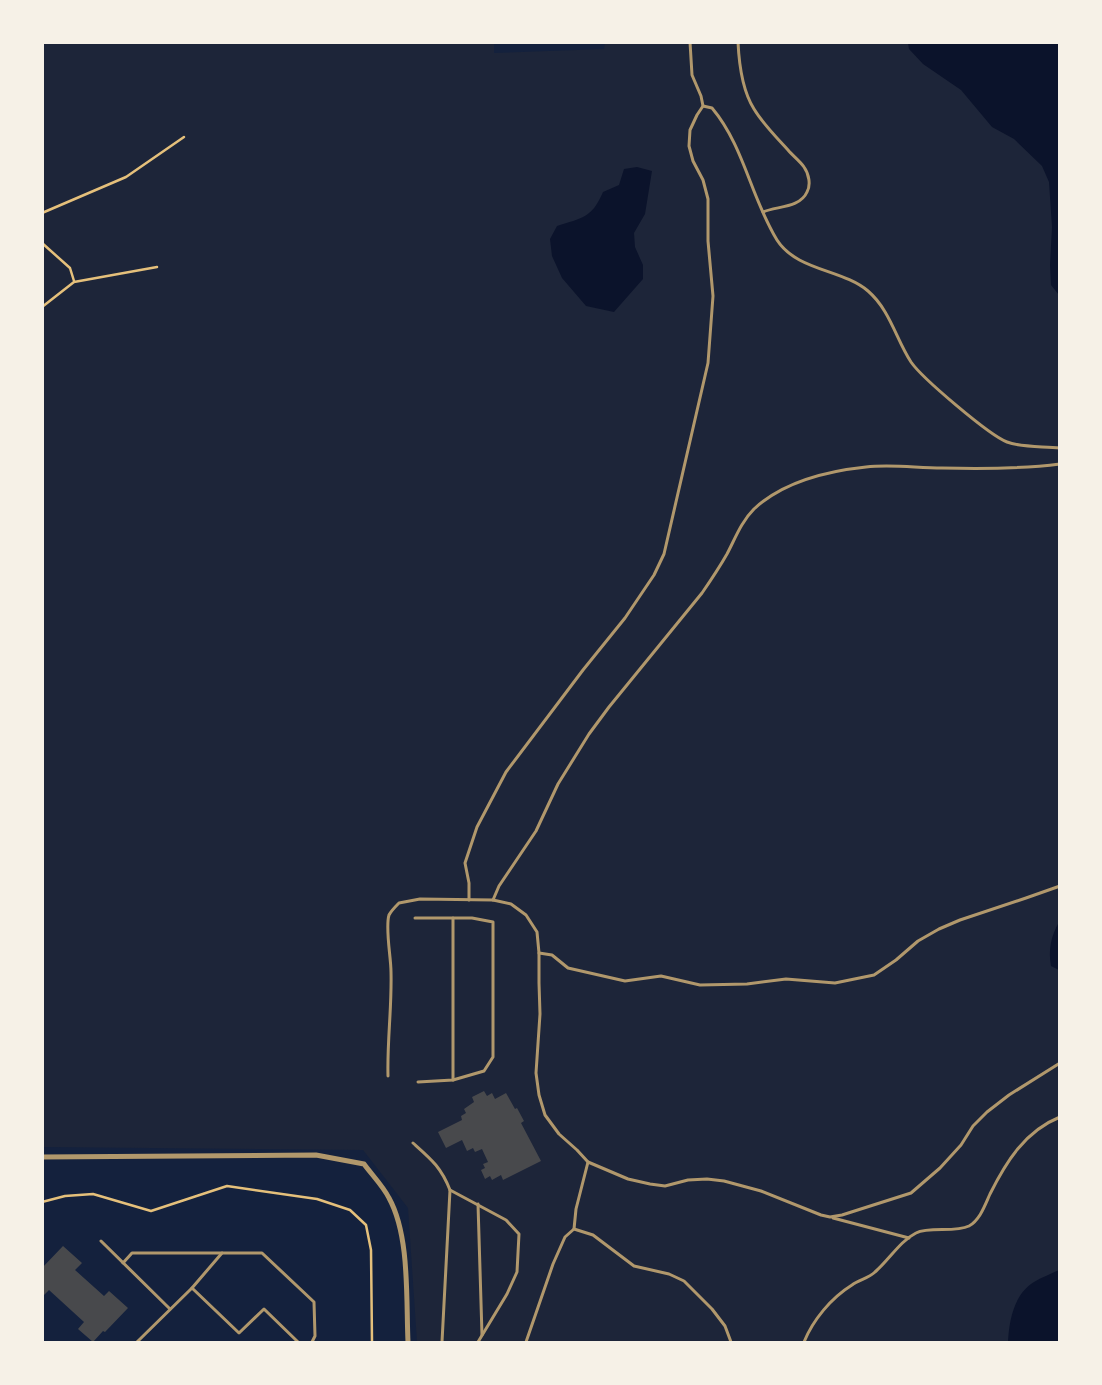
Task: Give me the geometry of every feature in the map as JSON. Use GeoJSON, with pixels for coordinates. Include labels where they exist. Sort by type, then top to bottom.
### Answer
{"type":"FeatureCollection","features":[{"type":"Feature","properties":{"kind":"street"},"geometry":{"type":"LineString","coordinates":[[42,1157],[316,1155],[364,1164],[389,1198],[401,1228],[408,1342]]}},
{"type":"Feature","properties":{"kind":"lane"},"geometry":{"type":"LineString","coordinates":[[469,900],[469,884],[465,863],[477,827],[506,772],[634,606],[654,575],[664,554],[708,362],[712,319],[713,296],[708,241],[708,199],[703,180],[693,161],[689,146],[690,130],[703,106],[692,75],[690,42]]}},
{"type":"Feature","properties":{"kind":"lane"},"geometry":{"type":"LineString","coordinates":[[738,42],[739,63],[748,97],[754,109],[771,131],[805,168],[810,181],[807,193],[799,201],[763,212]]}},
{"type":"Feature","properties":{"kind":"lane"},"geometry":{"type":"LineString","coordinates":[[703,106],[712,108],[722,120],[763,212],[778,241],[791,255],[867,290],[880,303],[911,362],[925,377],[987,430],[1007,442],[1060,448]]}},
{"type":"Feature","properties":{"kind":"lane"},"geometry":{"type":"LineString","coordinates":[[493,900],[499,886],[536,831],[558,784],[589,734],[702,593],[716,573],[740,527],[753,510],[770,496],[790,486],[816,477],[868,466],[963,468],[1032,467],[1060,464]]}},
{"type":"Feature","properties":{"kind":"lane"},"geometry":{"type":"LineString","coordinates":[[539,952],[552,955],[568,968],[625,981],[661,976],[700,985],[747,984],[786,979],[836,983],[874,975],[918,942],[946,926],[1060,886]]}},
{"type":"Feature","properties":{"kind":"lane"},"geometry":{"type":"LineString","coordinates":[[388,1076],[387,1050],[391,1006],[391,971],[388,941],[390,914],[399,903],[420,899],[493,900],[511,904],[526,915],[537,932],[540,1014],[536,1073],[538,1095],[545,1115],[559,1134],[588,1162],[628,1179],[650,1184],[665,1186],[688,1180],[707,1179],[724,1181],[761,1191],[807,1210],[909,1238]]}},
{"type":"Feature","properties":{"kind":"lane"},"geometry":{"type":"LineString","coordinates":[[415,918],[472,918],[493,922],[493,1057],[484,1071],[453,1080],[418,1082]]}},
{"type":"Feature","properties":{"kind":"lane"},"geometry":{"type":"LineString","coordinates":[[453,918],[453,1080]]}},
{"type":"Feature","properties":{"kind":"lane"},"geometry":{"type":"LineString","coordinates":[[830,1217],[842,1215],[910,1193],[940,1168],[961,1145],[973,1126],[987,1112],[1009,1095],[1060,1063]]}},
{"type":"Feature","properties":{"kind":"lane"},"geometry":{"type":"LineString","coordinates":[[804,1342],[834,1298],[859,1280],[874,1273],[909,1238],[918,1232],[952,1230],[969,1226],[980,1214],[1015,1150],[1045,1123],[1060,1117]]}},
{"type":"Feature","properties":{"kind":"lane"},"geometry":{"type":"LineString","coordinates":[[413,1143],[431,1159],[444,1175],[450,1190],[442,1342]]}},
{"type":"Feature","properties":{"kind":"lane"},"geometry":{"type":"LineString","coordinates":[[526,1342],[561,1246],[565,1237],[574,1229],[576,1209],[588,1162]]}},
{"type":"Feature","properties":{"kind":"lane"},"geometry":{"type":"LineString","coordinates":[[450,1190],[506,1220],[519,1234],[517,1272],[507,1294],[478,1342]]}},
{"type":"Feature","properties":{"kind":"lane"},"geometry":{"type":"LineString","coordinates":[[478,1204],[482,1336]]}},
{"type":"Feature","properties":{"kind":"lane"},"geometry":{"type":"LineString","coordinates":[[574,1229],[593,1235],[634,1266],[669,1274],[684,1281],[712,1308],[724,1326],[730,1342]]}},
{"type":"Feature","properties":{"kind":"lane"},"geometry":{"type":"LineString","coordinates":[[101,1241],[170,1309]]}},
{"type":"Feature","properties":{"kind":"lane"},"geometry":{"type":"LineString","coordinates":[[137,1342],[192,1288],[223,1252]]}},
{"type":"Feature","properties":{"kind":"lane"},"geometry":{"type":"LineString","coordinates":[[123,1262],[132,1254],[262,1252],[314,1302],[315,1336],[312,1342]]}},
{"type":"Feature","properties":{"kind":"lane"},"geometry":{"type":"LineString","coordinates":[[192,1288],[239,1333],[264,1309],[298,1342]]}},
{"type":"Feature","properties":{"kind":"path"},"geometry":{"type":"LineString","coordinates":[[42,213],[126,178],[184,137]]}},
{"type":"Feature","properties":{"kind":"path"},"geometry":{"type":"LineString","coordinates":[[42,243],[70,268],[74,282]]}},
{"type":"Feature","properties":{"kind":"path"},"geometry":{"type":"LineString","coordinates":[[42,306],[74,282],[158,267]]}},
{"type":"Feature","properties":{"kind":"path"},"geometry":{"type":"LineString","coordinates":[[42,1202],[65,1196],[93,1194],[151,1211],[227,1186],[316,1199],[350,1210],[366,1225],[371,1250],[372,1342]]}},
{"type":"Feature","properties":{"kind":"shaded area"},"geometry":{"type":"Polygon","coordinates":[[[494,42],[494,53],[604,49],[605,42],[1059,43],[1059,1342],[417,1342],[408,1208],[363,1150],[43,1147],[43,43],[494,42]]]}},
{"type":"Feature","properties":{"kind":"shaded area"},"geometry":{"type":"Polygon","coordinates":[[[908,43],[1059,43],[1059,295],[1051,285],[1052,227],[1049,182],[1042,166],[1014,139],[992,127],[961,90],[923,64],[909,49],[908,43]]]}},
{"type":"Feature","properties":{"kind":"shaded area"},"geometry":{"type":"Polygon","coordinates":[[[637,167],[652,171],[645,214],[634,233],[635,247],[643,265],[643,279],[614,312],[586,306],[562,278],[552,256],[550,239],[557,226],[585,216],[595,207],[603,192],[619,185],[624,169],[637,167]]]}},
{"type":"Feature","properties":{"kind":"shaded area"},"geometry":{"type":"Polygon","coordinates":[[[1059,922],[1059,970],[1051,966],[1050,949],[1052,938],[1059,922]]]}},
{"type":"Feature","properties":{"kind":"shaded area"},"geometry":{"type":"Polygon","coordinates":[[[1059,1270],[1059,1342],[1008,1342],[1011,1317],[1022,1293],[1034,1282],[1059,1270]]]}},
{"type":"Feature","properties":{"kind":"building"},"geometry":{"type":"Polygon","coordinates":[[[484,1091],[487,1096],[492,1093],[495,1099],[506,1093],[524,1121],[521,1123],[541,1161],[503,1180],[501,1175],[492,1180],[490,1176],[485,1179],[481,1170],[485,1168],[483,1164],[488,1162],[482,1149],[475,1152],[473,1148],[467,1151],[462,1140],[446,1148],[438,1132],[462,1120],[461,1116],[466,1113],[464,1109],[474,1102],[472,1097],[484,1091]]]}},
{"type":"Feature","properties":{"kind":"building"},"geometry":{"type":"Polygon","coordinates":[[[63,1246],[82,1263],[75,1270],[104,1296],[109,1291],[128,1308],[93,1342],[78,1329],[84,1322],[49,1290],[44,1295],[42,1293],[42,1268],[63,1246]]]}}]}
